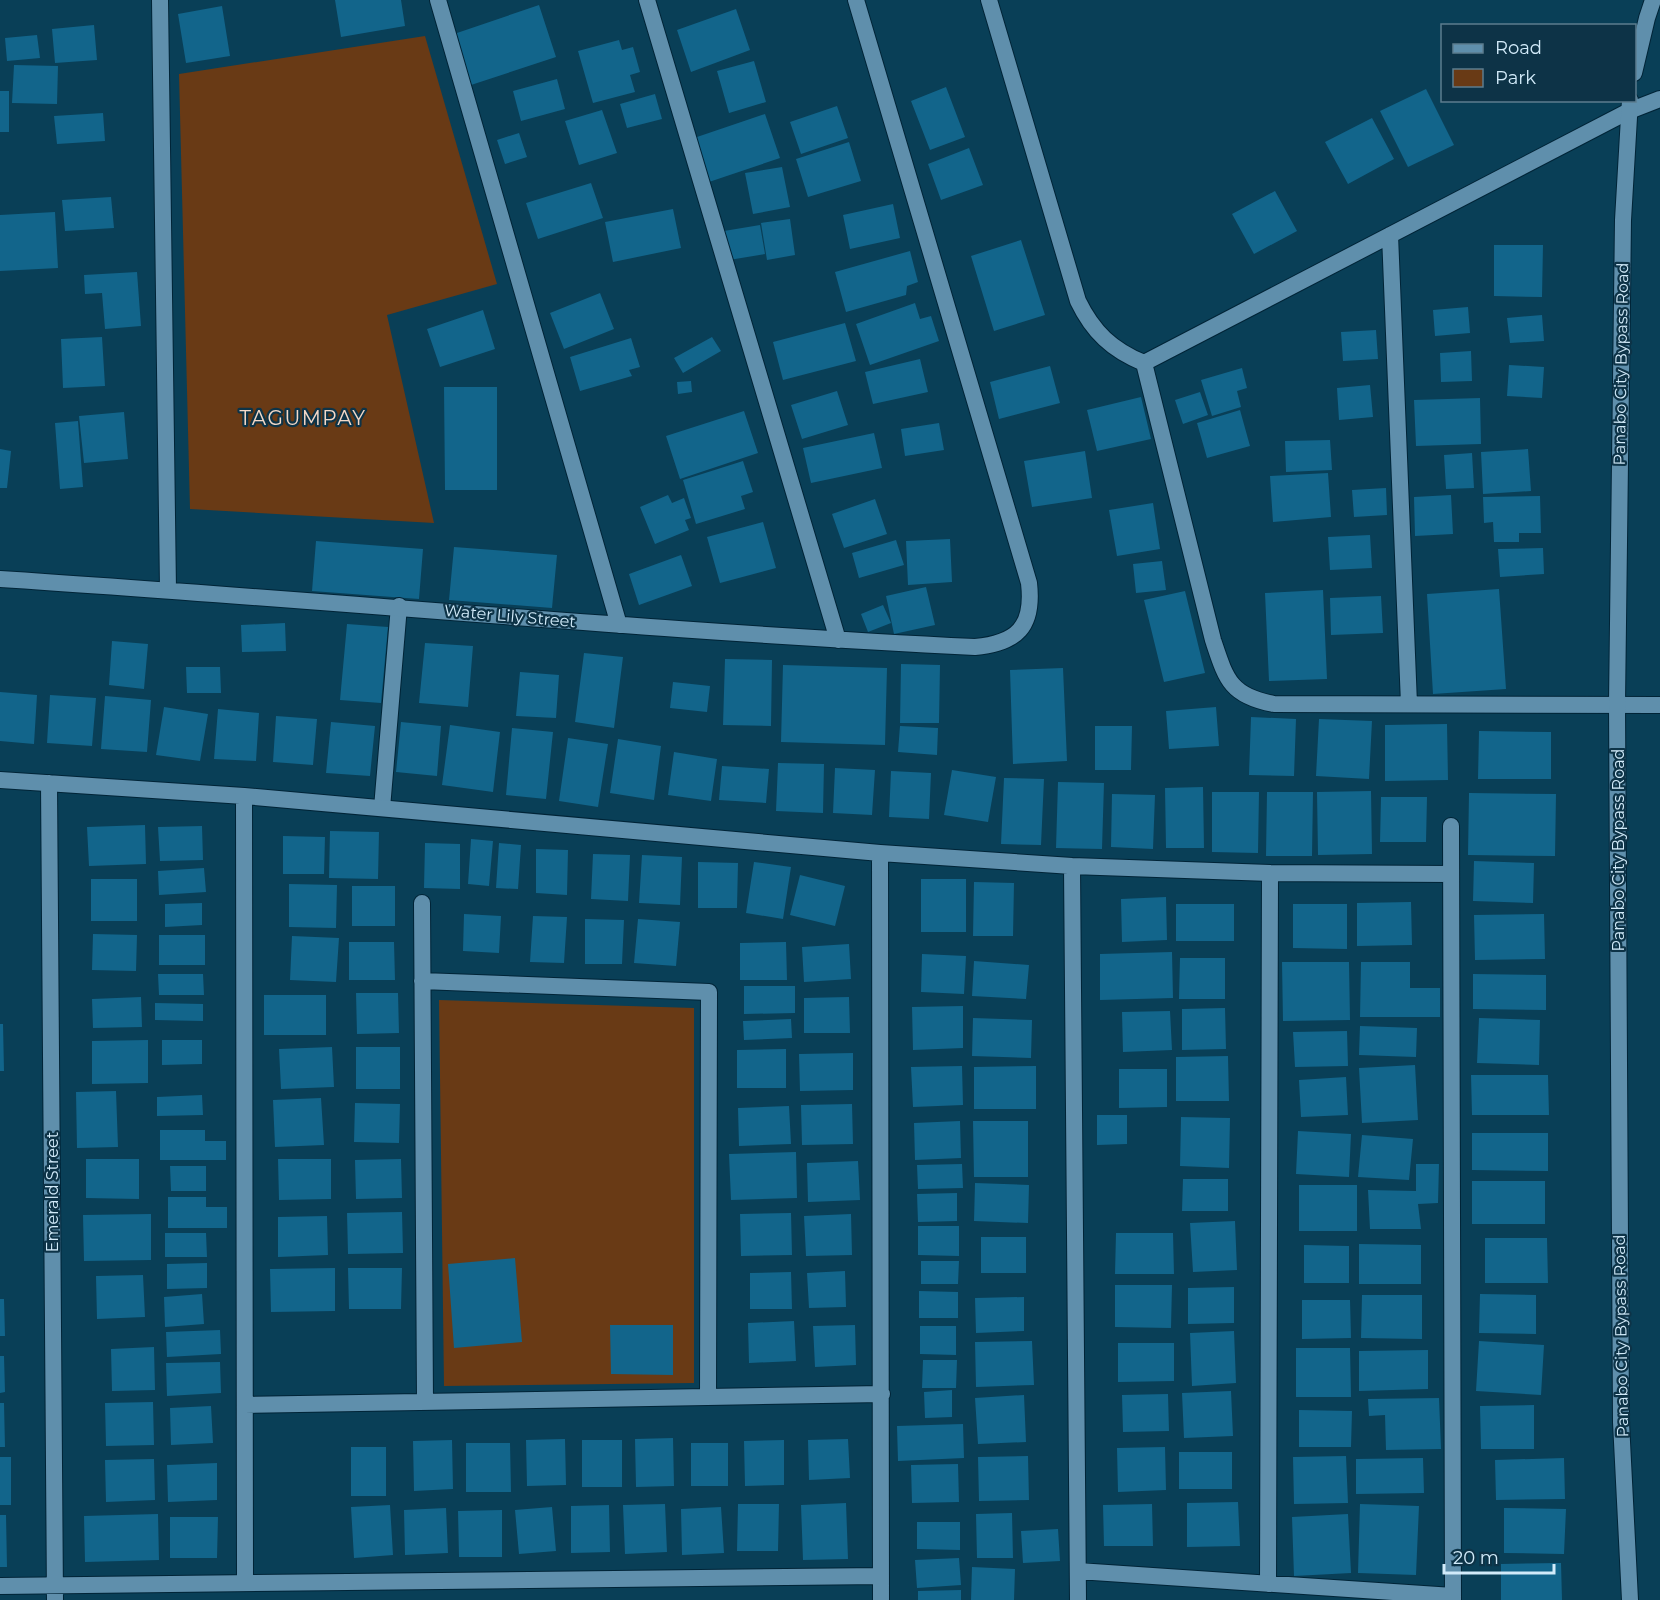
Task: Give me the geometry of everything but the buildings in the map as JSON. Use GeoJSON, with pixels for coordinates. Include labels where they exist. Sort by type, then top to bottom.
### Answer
{"type":"FeatureCollection","features":[{"type":"Feature","properties":{"kind":"street"},"geometry":{"type":"LineString","coordinates":[[160,0],[168,590]]}},
{"type":"Feature","properties":{"kind":"street"},"geometry":{"type":"LineString","coordinates":[[438,0],[619,625]]}},
{"type":"Feature","properties":{"kind":"street"},"geometry":{"type":"LineString","coordinates":[[647,0],[838,640]]}},
{"type":"Feature","properties":{"kind":"street","name":"Water Lily Street"},"geometry":{"type":"LineString","coordinates":[[0,579],[399,606],[619,625],[838,640],[975,647],[996,645],[1018,633],[1028,618],[1031,600],[1029,583],[856,0]]}},
{"type":"Feature","properties":{"kind":"street"},"geometry":{"type":"LineString","coordinates":[[988,0],[1078,301],[1089,322],[1104,340],[1123,355],[1143,363],[1390,235],[1630,106],[1660,99]]}},
{"type":"Feature","properties":{"kind":"street"},"geometry":{"type":"LineString","coordinates":[[1636,68],[1653,0]]}},
{"type":"Feature","properties":{"kind":"street","name":"Panabo City Bypass Road"},"geometry":{"type":"LineString","coordinates":[[1630,106],[1623,220],[1617,704],[1621,1422],[1630,1600]]}},
{"type":"Feature","properties":{"kind":"street"},"geometry":{"type":"LineString","coordinates":[[1390,235],[1409,704]]}},
{"type":"Feature","properties":{"kind":"street"},"geometry":{"type":"LineString","coordinates":[[1143,363],[1213,640],[1222,666],[1233,686],[1250,700],[1274,704],[1660,705]]}},
{"type":"Feature","properties":{"kind":"street"},"geometry":{"type":"LineString","coordinates":[[382,808],[399,606]]}},
{"type":"Feature","properties":{"kind":"street"},"geometry":{"type":"LineString","coordinates":[[0,780],[243,796],[880,853],[1072,866],[1270,873],[1451,874]]}},
{"type":"Feature","properties":{"kind":"street","name":"Emerald Street"},"geometry":{"type":"LineString","coordinates":[[49,783],[55,1593]]}},
{"type":"Feature","properties":{"kind":"street"},"geometry":{"type":"LineString","coordinates":[[243,796],[245,1583]]}},
{"type":"Feature","properties":{"kind":"street"},"geometry":{"type":"LineString","coordinates":[[1078,1571],[1453,1598],[1451,826]]}},
{"type":"Feature","properties":{"kind":"street"},"geometry":{"type":"LineString","coordinates":[[880,853],[881,1600]]}},
{"type":"Feature","properties":{"kind":"street"},"geometry":{"type":"LineString","coordinates":[[1072,866],[1078,1600]]}},
{"type":"Feature","properties":{"kind":"street"},"geometry":{"type":"LineString","coordinates":[[1268,1584],[1270,873]]}},
{"type":"Feature","properties":{"kind":"street"},"geometry":{"type":"LineString","coordinates":[[422,903],[424,1402]]}},
{"type":"Feature","properties":{"kind":"street"},"geometry":{"type":"LineString","coordinates":[[422,981],[709,992],[708,1397]]}},
{"type":"Feature","properties":{"kind":"street"},"geometry":{"type":"LineString","coordinates":[[245,1405],[882,1394]]}},
{"type":"Feature","properties":{"kind":"street"},"geometry":{"type":"LineString","coordinates":[[0,1586],[55,1593],[245,1583],[881,1576]]}},
{"type":"Feature","properties":{"kind":"green space"},"geometry":{"type":"Polygon","coordinates":[[[425,36],[497,284],[387,315],[434,523],[190,509],[179,74],[425,36]]]}},
{"type":"Feature","properties":{"kind":"green space"},"geometry":{"type":"Polygon","coordinates":[[[439,1000],[694,1008],[694,1383],[444,1386],[439,1000]]]}},
{"type":"Feature","properties":{"kind":"district","name":"TAGUMPAY"},"geometry":{"type":"Point","coordinates":[303,418]}}]}
